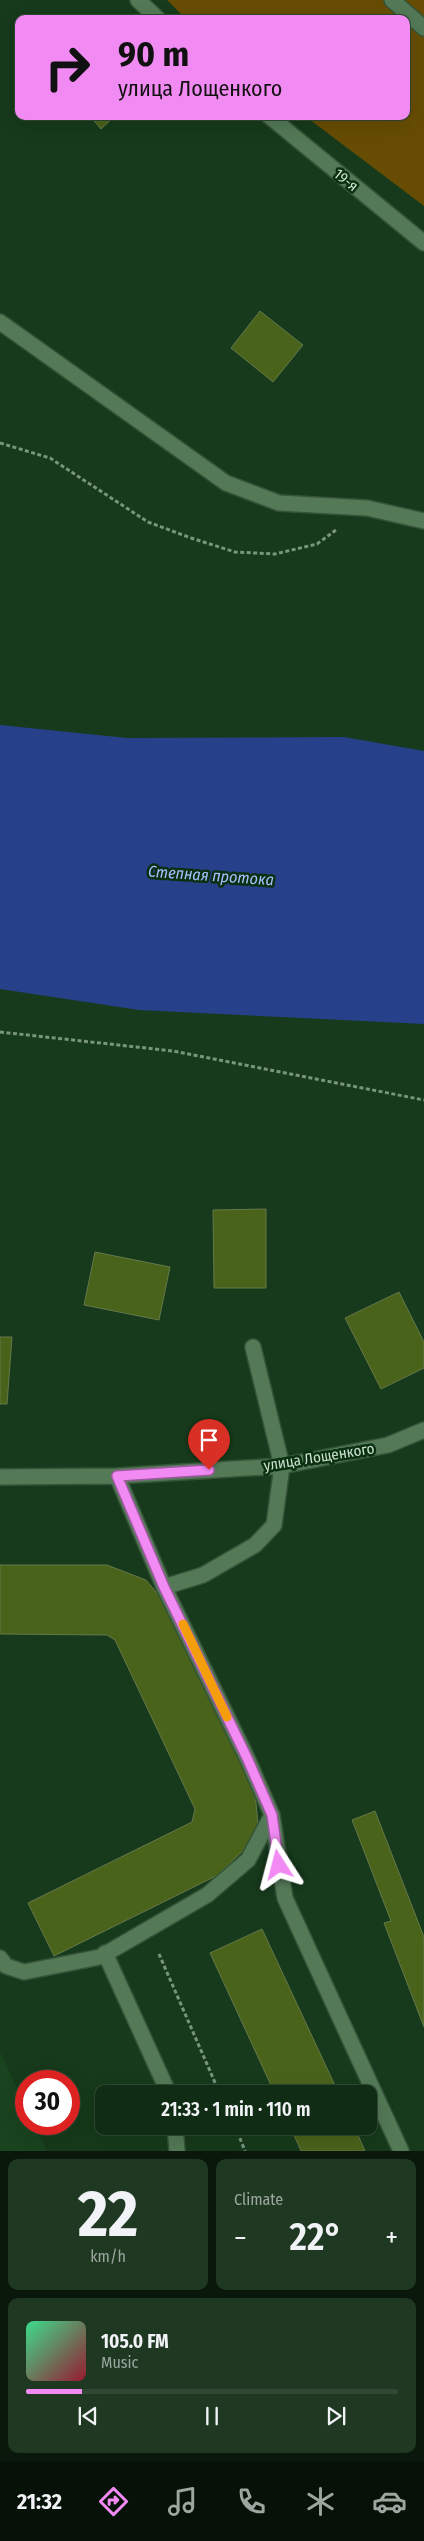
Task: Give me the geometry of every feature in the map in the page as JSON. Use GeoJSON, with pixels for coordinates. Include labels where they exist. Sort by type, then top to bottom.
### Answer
{"type":"FeatureCollection","features":[{"type":"Feature","properties":{"kind":"street"},"geometry":{"type":"LineString","coordinates":[[138,0],[154,15]]}},
{"type":"Feature","properties":{"kind":"street"},"geometry":{"type":"LineString","coordinates":[[392,0],[409,15]]}},
{"type":"Feature","properties":{"kind":"street"},"geometry":{"type":"LineString","coordinates":[[410,16],[424,28]]}},
{"type":"Feature","properties":{"kind":"street","name":"19-я"},"geometry":{"type":"LineString","coordinates":[[274,120],[424,243]]}},
{"type":"Feature","properties":{"kind":"street"},"geometry":{"type":"LineString","coordinates":[[0,322],[226,483],[279,503],[367,508],[424,521]]}},
{"type":"Feature","properties":{"kind":"street"},"geometry":{"type":"LineString","coordinates":[[164,1587],[204,1575],[255,1545],[274,1525],[282,1466],[253,1347]]}},
{"type":"Feature","properties":{"kind":"street","name":"улица Лощенкого"},"geometry":{"type":"LineString","coordinates":[[0,1477],[117,1476],[282,1466],[388,1445],[424,1430]]}},
{"type":"Feature","properties":{"kind":"street"},"geometry":{"type":"LineString","coordinates":[[117,1476],[164,1587],[248,1760],[272,1815],[285,1898],[401,2151]]}},
{"type":"Feature","properties":{"kind":"street"},"geometry":{"type":"LineString","coordinates":[[0,1958],[6,1966],[24,1972],[100,1957],[207,1895],[248,1860],[272,1815]]}},
{"type":"Feature","properties":{"kind":"street"},"geometry":{"type":"LineString","coordinates":[[105,1954],[165,2085]]}},
{"type":"Feature","properties":{"kind":"street"},"geometry":{"type":"LineString","coordinates":[[176,2135],[177,2151]]}},
{"type":"Feature","properties":{"kind":"path"},"geometry":{"type":"LineString","coordinates":[[0,444],[50,458],[148,522],[235,552],[275,554],[317,544],[367,508]]}},
{"type":"Feature","properties":{"kind":"path"},"geometry":{"type":"LineString","coordinates":[[0,1032],[173,1051],[424,1100]]}},
{"type":"Feature","properties":{"kind":"path"},"geometry":{"type":"LineString","coordinates":[[159,1954],[216,2085]]}},
{"type":"Feature","properties":{"kind":"path"},"geometry":{"type":"LineString","coordinates":[[239,2135],[245,2151]]}},
{"type":"Feature","properties":{"kind":"shaded area"},"geometry":{"type":"Polygon","coordinates":[[[167,0],[424,0],[424,206],[310,120],[410,120],[410,15],[182,15],[167,0]]]}},
{"type":"Feature","properties":{"kind":"shaded area"},"geometry":{"type":"Polygon","coordinates":[[[0,2052],[15,2084],[15,2135],[39,2135],[47,2151],[0,2151],[0,2052]]]}},
{"type":"Feature","properties":{"kind":"water","name":"Степная протока"},"geometry":{"type":"Polygon","coordinates":[[[0,725],[127,738],[344,737],[424,751],[424,1024],[139,1010],[0,989],[0,725]]]}},
{"type":"Feature","properties":{"kind":"building"},"geometry":{"type":"Polygon","coordinates":[[[93,120],[111,120],[101,129],[93,120]]]}},
{"type":"Feature","properties":{"kind":"building"},"geometry":{"type":"Polygon","coordinates":[[[260,311],[303,345],[273,382],[231,348],[260,311]]]}},
{"type":"Feature","properties":{"kind":"building"},"geometry":{"type":"Polygon","coordinates":[[[266,1209],[266,1288],[214,1288],[213,1210],[266,1209]]]}},
{"type":"Feature","properties":{"kind":"building"},"geometry":{"type":"Polygon","coordinates":[[[95,1252],[170,1267],[159,1320],[84,1305],[95,1252]]]}},
{"type":"Feature","properties":{"kind":"building"},"geometry":{"type":"Polygon","coordinates":[[[399,1292],[424,1342],[424,1368],[381,1389],[345,1318],[399,1292]]]}},
{"type":"Feature","properties":{"kind":"building"},"geometry":{"type":"Polygon","coordinates":[[[0,1337],[12,1337],[7,1404],[0,1404],[0,1337]]]}},
{"type":"Feature","properties":{"kind":"building"},"geometry":{"type":"Polygon","coordinates":[[[0,1565],[107,1565],[146,1580],[173,1612],[254,1782],[259,1835],[218,1875],[54,1956],[28,1903],[192,1822],[195,1809],[115,1640],[107,1635],[0,1634],[0,1565]]]}},
{"type":"Feature","properties":{"kind":"building"},"geometry":{"type":"Polygon","coordinates":[[[375,1811],[424,1937],[424,2027],[384,1923],[391,1921],[352,1820],[375,1811]]]}},
{"type":"Feature","properties":{"kind":"building"},"geometry":{"type":"Polygon","coordinates":[[[262,1929],[335,2085],[271,2085],[210,1953],[262,1929]]]}},
{"type":"Feature","properties":{"kind":"building"},"geometry":{"type":"Polygon","coordinates":[[[294,2135],[358,2135],[365,2151],[301,2151],[294,2135]]]}},
{"type":"Feature","properties":{"kind":"slow traffic"},"geometry":{"type":"LineString","coordinates":[[183,1624],[227,1717]]}},
{"type":"Feature","properties":{"kind":"route"},"geometry":{"type":"LineString","coordinates":[[209,1470],[117,1476],[164,1587],[248,1760],[272,1815],[279,1865]]}}]}
